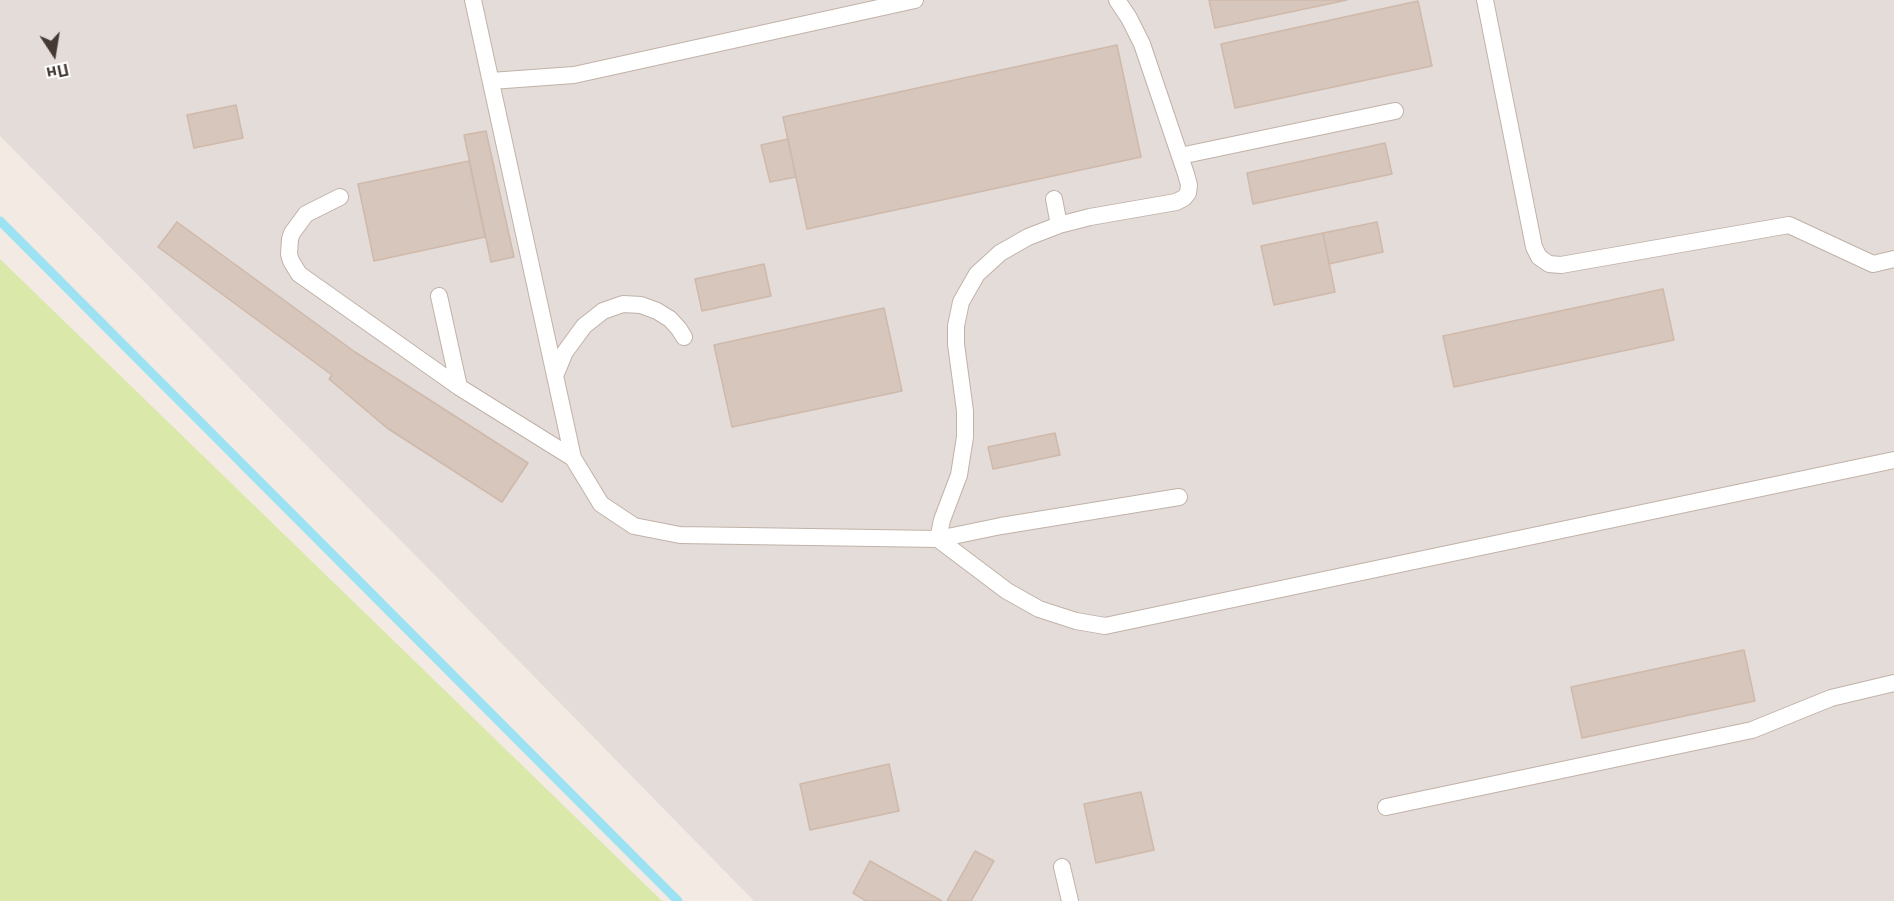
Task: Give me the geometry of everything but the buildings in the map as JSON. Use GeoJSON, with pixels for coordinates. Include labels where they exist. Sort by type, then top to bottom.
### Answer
{"type":"FeatureCollection","features":[{"type":"Feature","properties":{"kind":"lane"},"geometry":{"type":"LineString","coordinates":[[473,0],[573,458],[601,504],[634,526],[680,535],[938,539],[1000,526],[1179,497]]}},
{"type":"Feature","properties":{"kind":"lane"},"geometry":{"type":"LineString","coordinates":[[491,81],[574,75],[915,0]]}},
{"type":"Feature","properties":{"kind":"lane"},"geometry":{"type":"LineString","coordinates":[[938,539],[942,520],[958,475],[966,437],[956,326],[961,302],[977,274],[1000,253],[1028,237],[1059,225],[1090,217],[1163,205],[1184,198],[1188,193],[1189,185],[1142,44],[1130,18],[1117,0]]}},
{"type":"Feature","properties":{"kind":"lane"},"geometry":{"type":"LineString","coordinates":[[1485,0],[1534,247],[1539,257],[1549,264],[1561,265],[1789,225],[1873,264],[1894,259]]}},
{"type":"Feature","properties":{"kind":"lane"},"geometry":{"type":"LineString","coordinates":[[1180,156],[1395,111]]}},
{"type":"Feature","properties":{"kind":"lane"},"geometry":{"type":"LineString","coordinates":[[340,197],[306,214],[296,226],[289,246],[294,268],[304,279],[459,387],[573,458]]}},
{"type":"Feature","properties":{"kind":"lane"},"geometry":{"type":"LineString","coordinates":[[1054,199],[1059,225]]}},
{"type":"Feature","properties":{"kind":"lane"},"geometry":{"type":"LineString","coordinates":[[439,296],[459,387]]}},
{"type":"Feature","properties":{"kind":"lane"},"geometry":{"type":"LineString","coordinates":[[555,376],[565,352],[584,326],[603,311],[622,304],[641,305],[657,311],[670,319],[684,337]]}},
{"type":"Feature","properties":{"kind":"lane"},"geometry":{"type":"LineString","coordinates":[[938,539],[1007,591],[1039,609],[1076,621],[1105,626],[1894,460]]}},
{"type":"Feature","properties":{"kind":"lane"},"geometry":{"type":"LineString","coordinates":[[1386,807],[1752,730],[1831,698],[1894,683]]}},
{"type":"Feature","properties":{"kind":"lane"},"geometry":{"type":"LineString","coordinates":[[1062,867],[1070,901]]}},
{"type":"Feature","properties":{"kind":"shaded area"},"geometry":{"type":"Polygon","coordinates":[[[0,0],[1894,0],[1894,901],[754,901],[0,136],[0,0]]]}},
{"type":"Feature","properties":{"kind":"green space"},"geometry":{"type":"Polygon","coordinates":[[[0,259],[662,901],[0,901],[0,259]]]}},
{"type":"Feature","properties":{"kind":"waterway"},"geometry":{"type":"LineString","coordinates":[[0,221],[678,901]]}}]}
